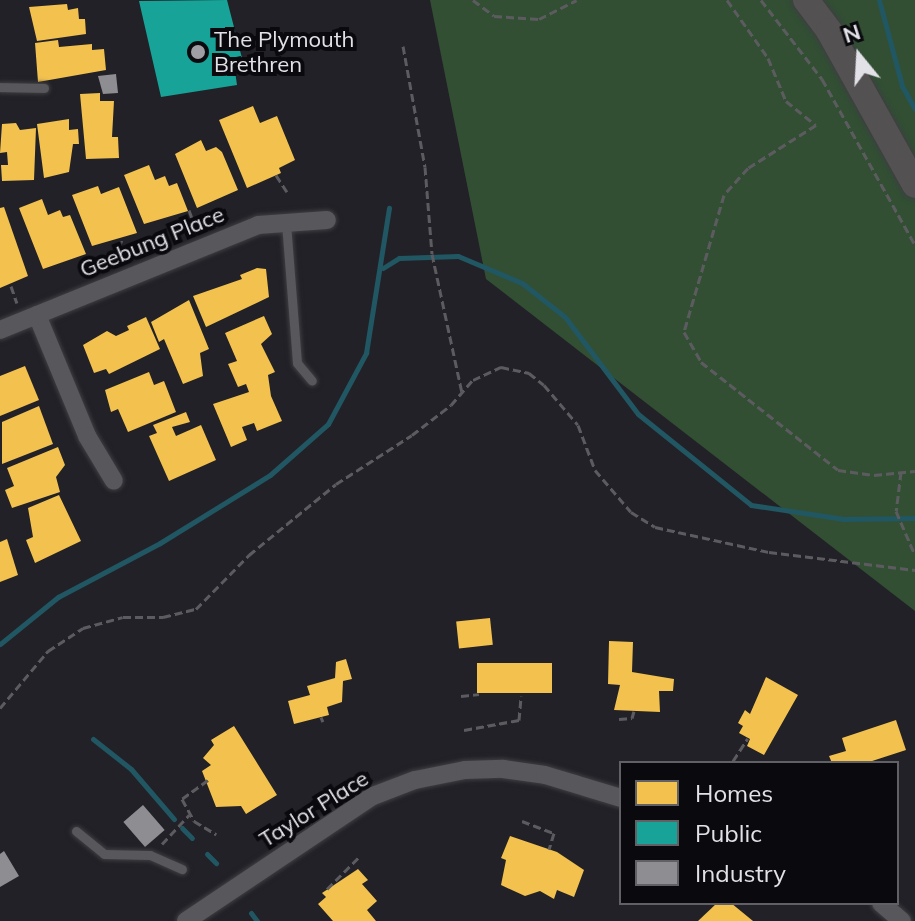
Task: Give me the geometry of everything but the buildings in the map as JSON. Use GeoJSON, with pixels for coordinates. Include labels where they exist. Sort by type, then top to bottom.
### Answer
{"type":"FeatureCollection","features":[{"type":"Feature","properties":{"kind":"main road"},"geometry":{"type":"LineString","coordinates":[[806,0],[829,31],[915,185]]}},
{"type":"Feature","properties":{"kind":"street","name":"Geebung Place"},"geometry":{"type":"LineString","coordinates":[[0,330],[258,225],[286,220],[327,220]]}},
{"type":"Feature","properties":{"kind":"street"},"geometry":{"type":"LineString","coordinates":[[37,315],[79,419],[114,481]]}},
{"type":"Feature","properties":{"kind":"street","name":"Taylor Place"},"geometry":{"type":"LineString","coordinates":[[186,921],[373,796],[415,780],[465,770],[503,769],[545,775],[619,797]]}},
{"type":"Feature","properties":{"kind":"street"},"geometry":{"type":"LineString","coordinates":[[883,905],[902,921]]}},
{"type":"Feature","properties":{"kind":"lane"},"geometry":{"type":"LineString","coordinates":[[0,87],[44,88]]}},
{"type":"Feature","properties":{"kind":"lane"},"geometry":{"type":"LineString","coordinates":[[286,220],[297,363],[312,381]]}},
{"type":"Feature","properties":{"kind":"lane"},"geometry":{"type":"LineString","coordinates":[[76,831],[104,854],[153,856],[182,869]]}},
{"type":"Feature","properties":{"kind":"path"},"geometry":{"type":"LineString","coordinates":[[473,0],[494,16],[539,19],[577,0]]}},
{"type":"Feature","properties":{"kind":"path"},"geometry":{"type":"LineString","coordinates":[[727,0],[768,58],[786,101],[816,125],[748,168],[724,195],[684,332],[701,362],[838,470],[915,471]]}},
{"type":"Feature","properties":{"kind":"path"},"geometry":{"type":"LineString","coordinates":[[761,0],[822,79],[915,245]]}},
{"type":"Feature","properties":{"kind":"path"},"geometry":{"type":"LineString","coordinates":[[403,46],[425,167],[432,254],[462,393]]}},
{"type":"Feature","properties":{"kind":"path"},"geometry":{"type":"LineString","coordinates":[[276,175],[287,192]]}},
{"type":"Feature","properties":{"kind":"path"},"geometry":{"type":"LineString","coordinates":[[189,210],[196,229]]}},
{"type":"Feature","properties":{"kind":"path"},"geometry":{"type":"LineString","coordinates":[[106,255],[119,248],[122,239]]}},
{"type":"Feature","properties":{"kind":"path"},"geometry":{"type":"LineString","coordinates":[[11,286],[17,303]]}},
{"type":"Feature","properties":{"kind":"path"},"geometry":{"type":"LineString","coordinates":[[0,708],[48,651],[83,628],[123,617],[163,617],[196,609],[289,521],[462,393],[473,380],[501,367],[529,373],[578,425],[595,470],[631,512],[655,527],[755,550],[915,570]]}},
{"type":"Feature","properties":{"kind":"path"},"geometry":{"type":"LineString","coordinates":[[901,472],[896,511],[915,555]]}},
{"type":"Feature","properties":{"kind":"path"},"geometry":{"type":"LineString","coordinates":[[461,696],[479,694]]}},
{"type":"Feature","properties":{"kind":"path"},"geometry":{"type":"LineString","coordinates":[[464,730],[519,720],[521,696]]}},
{"type":"Feature","properties":{"kind":"path"},"geometry":{"type":"LineString","coordinates":[[619,719],[632,718],[634,711]]}},
{"type":"Feature","properties":{"kind":"path"},"geometry":{"type":"LineString","coordinates":[[733,761],[748,738]]}},
{"type":"Feature","properties":{"kind":"path"},"geometry":{"type":"LineString","coordinates":[[208,780],[184,796],[189,815],[216,834]]}},
{"type":"Feature","properties":{"kind":"path"},"geometry":{"type":"LineString","coordinates":[[153,856],[189,815]]}},
{"type":"Feature","properties":{"kind":"path"},"geometry":{"type":"LineString","coordinates":[[522,821],[554,833],[549,849]]}},
{"type":"Feature","properties":{"kind":"path"},"geometry":{"type":"LineString","coordinates":[[327,889],[360,856]]}},
{"type":"Feature","properties":{"kind":"green space"},"geometry":{"type":"Polygon","coordinates":[[[430,0],[915,0],[915,611],[486,279],[430,0]]]}},
{"type":"Feature","properties":{"kind":"waterway"},"geometry":{"type":"LineString","coordinates":[[879,0],[902,86],[915,109]]}},
{"type":"Feature","properties":{"kind":"waterway"},"geometry":{"type":"LineString","coordinates":[[0,644],[58,597],[160,543],[270,475],[328,424],[366,353],[389,208]]}},
{"type":"Feature","properties":{"kind":"waterway"},"geometry":{"type":"LineString","coordinates":[[383,268],[399,258],[458,256],[522,283],[565,317],[638,414],[751,505],[844,519],[915,518]]}},
{"type":"Feature","properties":{"kind":"waterway"},"geometry":{"type":"LineString","coordinates":[[93,739],[131,769],[174,819]]}},
{"type":"Feature","properties":{"kind":"waterway"},"geometry":{"type":"LineString","coordinates":[[182,828],[192,838]]}},
{"type":"Feature","properties":{"kind":"waterway"},"geometry":{"type":"LineString","coordinates":[[207,854],[216,863]]}},
{"type":"Feature","properties":{"kind":"waterway"},"geometry":{"type":"LineString","coordinates":[[251,913],[257,921]]}},
{"type":"Feature","properties":{"kind":"place","name":"The Plymouth Brethren"},"geometry":{"type":"Point","coordinates":[198,52]}}]}
